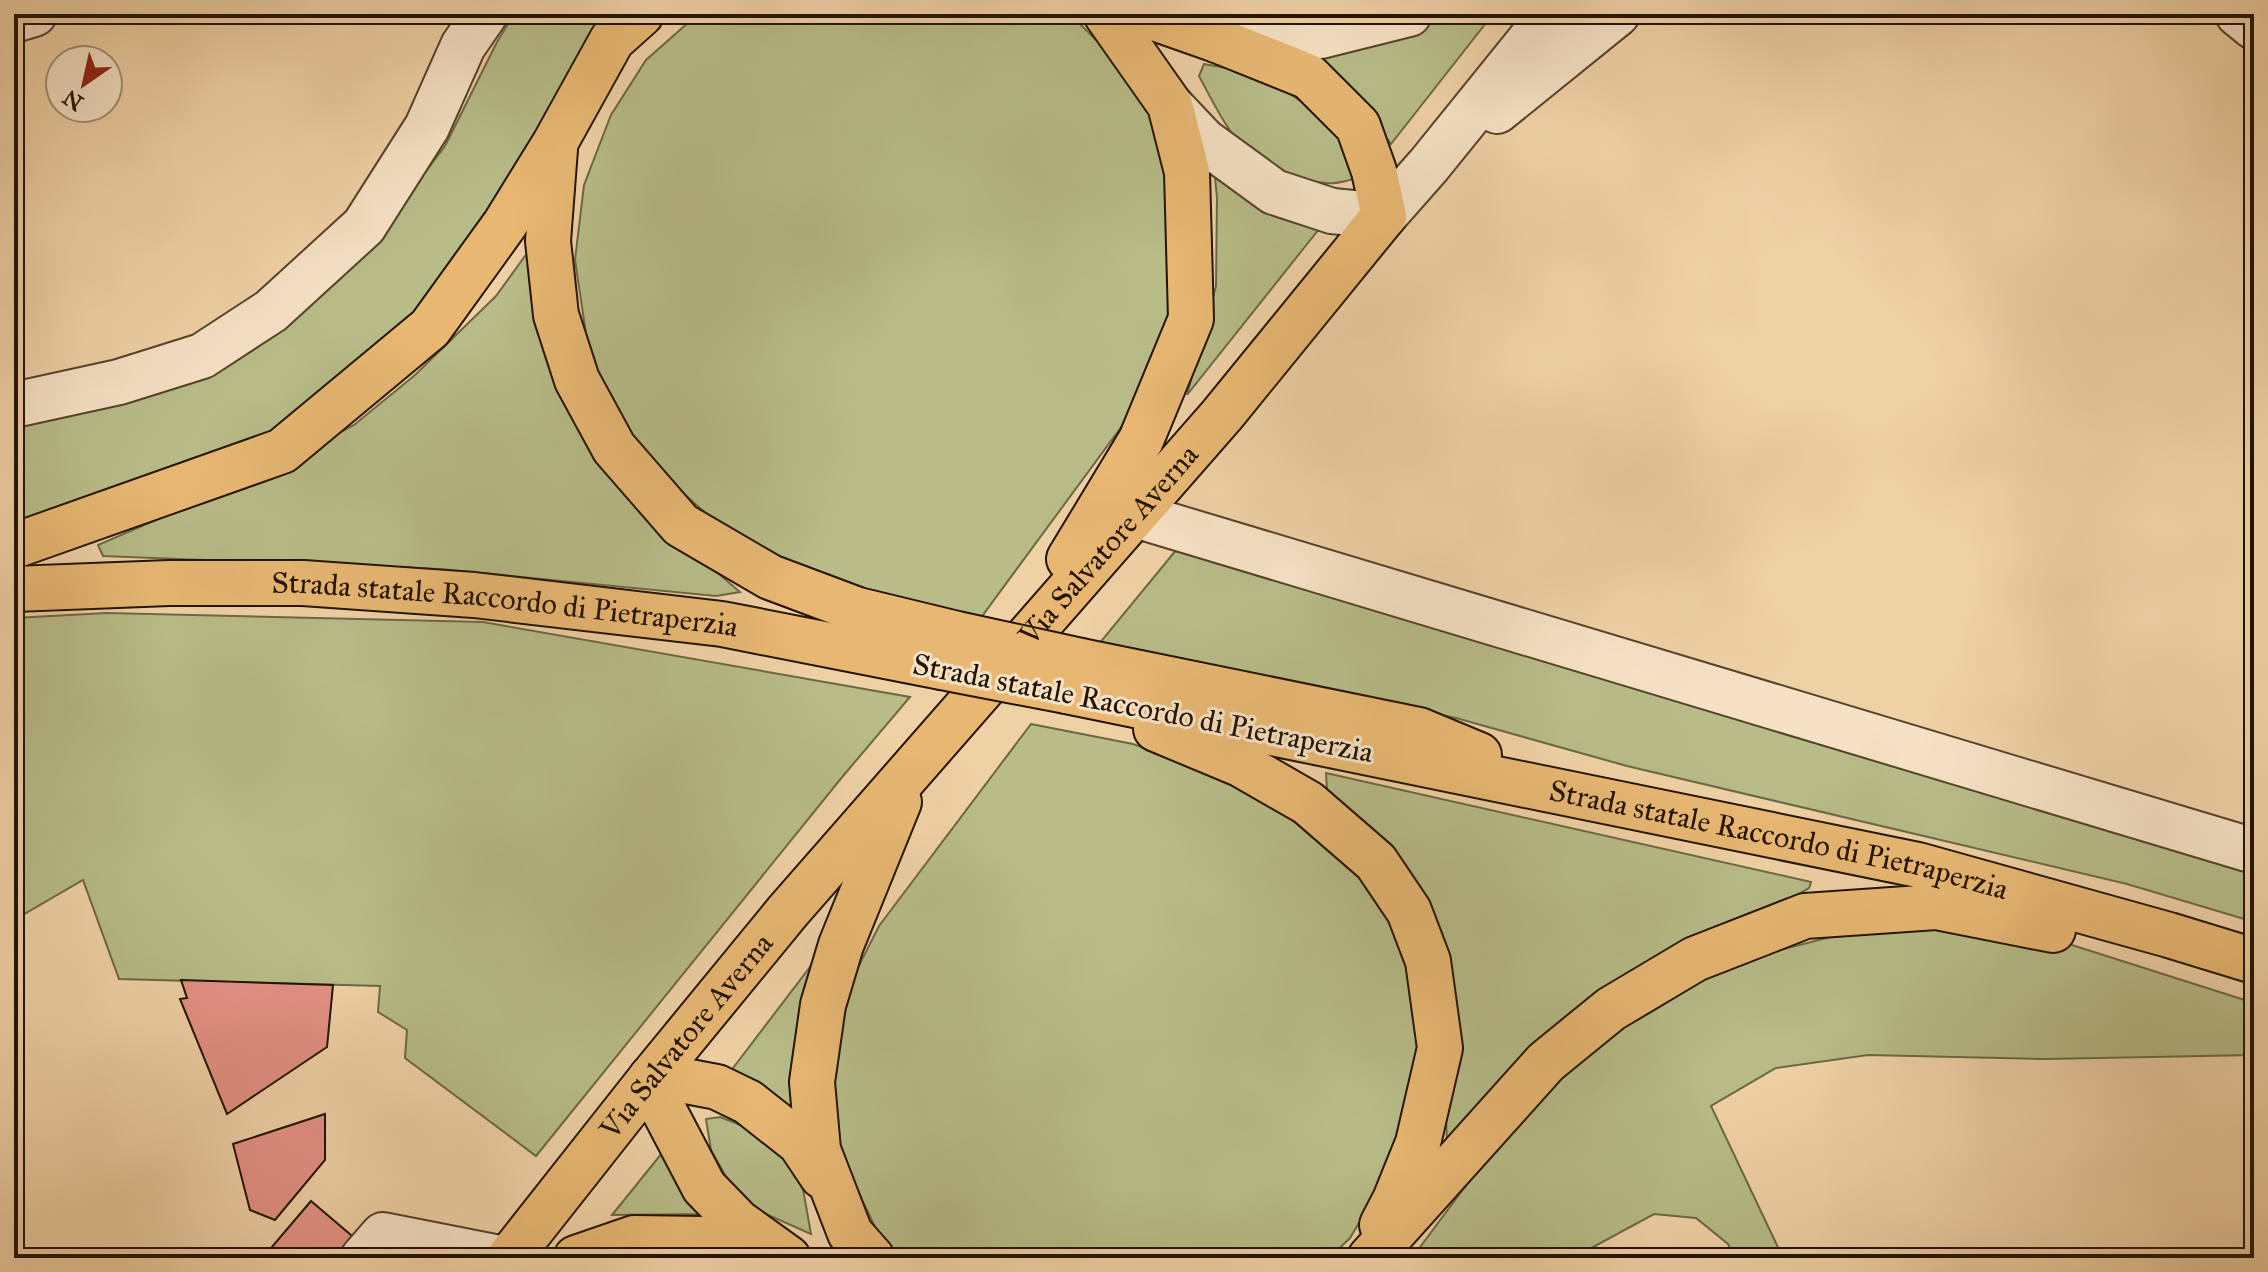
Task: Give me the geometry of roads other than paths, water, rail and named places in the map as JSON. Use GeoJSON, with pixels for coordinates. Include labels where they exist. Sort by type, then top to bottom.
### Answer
{"type":"FeatureCollection","features":[{"type":"Feature","properties":{"kind":"main road"},"geometry":{"type":"LineString","coordinates":[[14,546],[282,451],[430,328],[505,224],[555,143],[612,40],[641,14]]}},
{"type":"Feature","properties":{"kind":"main road"},"geometry":{"type":"LineString","coordinates":[[1007,661],[1141,440],[1191,319],[1187,172],[1170,105],[1106,14]]}},
{"type":"Feature","properties":{"kind":"main road"},"geometry":{"type":"LineString","coordinates":[[1143,14],[1309,77],[1358,126],[1374,171],[1384,216]]}},
{"type":"Feature","properties":{"kind":"main road"},"geometry":{"type":"LineString","coordinates":[[555,143],[548,241],[556,315],[577,380],[614,448],[681,525],[770,577],[858,610],[949,650],[1073,676],[1308,803],[1376,862],[1409,911],[1428,961],[1440,1048],[1418,1143],[1368,1258]]}},
{"type":"Feature","properties":{"kind":"main road","name":"Via Salvatore Averna"},"geometry":{"type":"LineString","coordinates":[[509,1258],[788,911],[1222,415],[1384,216]]}},
{"type":"Feature","properties":{"kind":"main road","name":"Strada statale Raccordo di Pietraperzia"},"geometry":{"type":"LineString","coordinates":[[14,589],[169,583],[303,583],[474,595],[949,650]]}},
{"type":"Feature","properties":{"kind":"main road","name":"Strada statale Raccordo di Pietraperzia"},"geometry":{"type":"LineString","coordinates":[[1073,676],[1419,730],[1578,795],[1918,865],[2254,961]]}},
{"type":"Feature","properties":{"kind":"main road"},"geometry":{"type":"LineString","coordinates":[[872,1258],[850,1233],[818,1150],[812,1082],[823,1005],[841,945],[912,770]]}},
{"type":"Feature","properties":{"kind":"main road"},"geometry":{"type":"LineString","coordinates":[[1368,1258],[1546,1062],[1611,1009],[1695,959],[1805,916],[1936,907],[2086,936],[2254,988]]}},
{"type":"Feature","properties":{"kind":"main road"},"geometry":{"type":"LineString","coordinates":[[788,1258],[738,1222],[704,1187],[660,1103],[651,1078],[717,1087],[748,1102],[800,1143],[835,1195]]}},
{"type":"Feature","properties":{"kind":"main road"},"geometry":{"type":"LineString","coordinates":[[576,1258],[634,1238],[705,1239],[761,1258]]}},
{"type":"Feature","properties":{"kind":"street"},"geometry":{"type":"LineString","coordinates":[[14,20],[34,14]]}},
{"type":"Feature","properties":{"kind":"street"},"geometry":{"type":"LineString","coordinates":[[14,405],[119,382],[202,356],[271,311],[364,226],[427,127],[463,46],[485,14]]}},
{"type":"Feature","properties":{"kind":"street"},"geometry":{"type":"LineString","coordinates":[[1217,40],[1321,36],[1409,14]]}},
{"type":"Feature","properties":{"kind":"street","name":"Via Salvatore Averna"},"geometry":{"type":"LineString","coordinates":[[1384,216],[1551,14]]}},
{"type":"Feature","properties":{"kind":"street"},"geometry":{"type":"LineString","coordinates":[[1429,165],[1617,14]]}},
{"type":"Feature","properties":{"kind":"street"},"geometry":{"type":"LineString","coordinates":[[2238,14],[2254,27]]}},
{"type":"Feature","properties":{"kind":"street"},"geometry":{"type":"LineString","coordinates":[[1170,105],[1204,141],[1274,192],[1332,211],[1384,216]]}},
{"type":"Feature","properties":{"kind":"street"},"geometry":{"type":"LineString","coordinates":[[1135,515],[2254,851]]}},
{"type":"Feature","properties":{"kind":"street"},"geometry":{"type":"LineString","coordinates":[[363,1258],[383,1235],[500,1258]]}}]}
